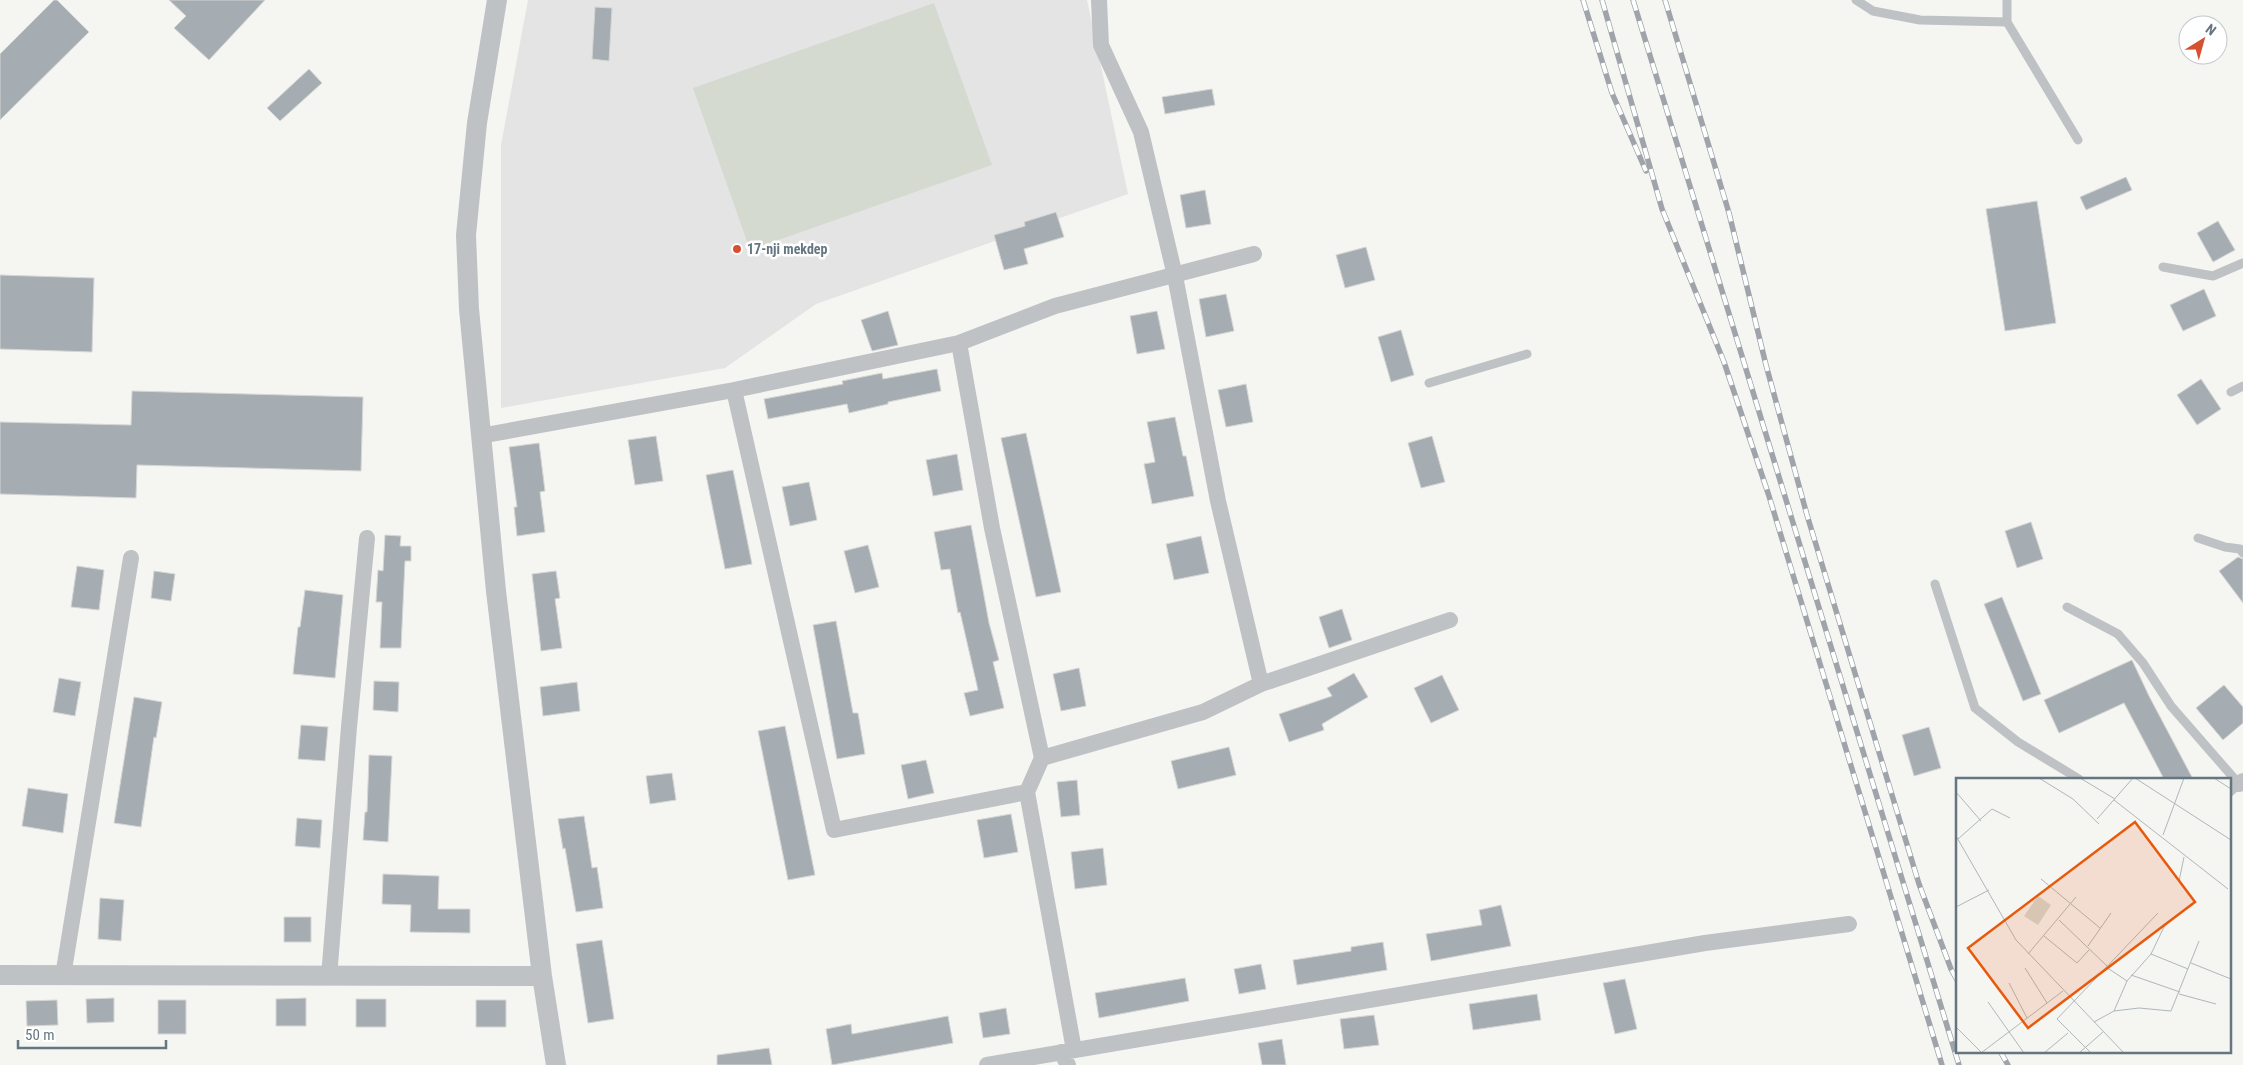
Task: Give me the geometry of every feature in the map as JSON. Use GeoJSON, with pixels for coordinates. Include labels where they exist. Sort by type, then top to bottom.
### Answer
{"type":"FeatureCollection","features":[{"type":"Feature","properties":{"kind":"street"},"geometry":{"type":"LineString","coordinates":[[497,0],[477,123],[466,235],[469,309],[480,436],[542,976],[556,1065]]}},
{"type":"Feature","properties":{"kind":"street"},"geometry":{"type":"LineString","coordinates":[[1098,0],[1102,45],[1141,132],[1175,276],[1218,501],[1261,684]]}},
{"type":"Feature","properties":{"kind":"street"},"geometry":{"type":"LineString","coordinates":[[480,436],[734,390],[958,343],[1054,306],[1254,254]]}},
{"type":"Feature","properties":{"kind":"street"},"geometry":{"type":"LineString","coordinates":[[958,343],[992,528],[1042,758],[1027,792],[1067,1055]]}},
{"type":"Feature","properties":{"kind":"street"},"geometry":{"type":"LineString","coordinates":[[734,390],[834,830],[1027,792]]}},
{"type":"Feature","properties":{"kind":"street"},"geometry":{"type":"LineString","coordinates":[[329,978],[348,736],[367,538]]}},
{"type":"Feature","properties":{"kind":"street"},"geometry":{"type":"LineString","coordinates":[[63,976],[131,558]]}},
{"type":"Feature","properties":{"kind":"street"},"geometry":{"type":"LineString","coordinates":[[1042,758],[1203,712],[1261,684],[1450,620]]}},
{"type":"Feature","properties":{"kind":"street"},"geometry":{"type":"LineString","coordinates":[[986,1065],[1067,1055],[1704,943],[1849,924]]}},
{"type":"Feature","properties":{"kind":"street"},"geometry":{"type":"LineString","coordinates":[[0,975],[329,978],[542,976]]}},
{"type":"Feature","properties":{"kind":"lane"},"geometry":{"type":"LineString","coordinates":[[1856,0],[1872,11],[1920,20],[2007,22]]}},
{"type":"Feature","properties":{"kind":"lane"},"geometry":{"type":"LineString","coordinates":[[2007,0],[2007,22],[2078,140]]}},
{"type":"Feature","properties":{"kind":"lane"},"geometry":{"type":"LineString","coordinates":[[2163,266],[2214,276],[2243,263]]}},
{"type":"Feature","properties":{"kind":"lane"},"geometry":{"type":"LineString","coordinates":[[1429,384],[1527,354]]}},
{"type":"Feature","properties":{"kind":"lane"},"geometry":{"type":"LineString","coordinates":[[2231,392],[2243,386]]}},
{"type":"Feature","properties":{"kind":"lane"},"geometry":{"type":"LineString","coordinates":[[2198,538],[2225,547],[2240,549],[2243,552]]}},
{"type":"Feature","properties":{"kind":"lane"},"geometry":{"type":"LineString","coordinates":[[1936,584],[1975,708],[2018,742],[2077,778]]}},
{"type":"Feature","properties":{"kind":"lane"},"geometry":{"type":"LineString","coordinates":[[2067,608],[2118,634],[2143,663],[2172,706],[2237,786]]}},
{"type":"Feature","properties":{"kind":"shaded area","name":"17-nji mekdep"},"geometry":{"type":"Polygon","coordinates":[[[528,0],[1087,0],[1128,194],[816,304],[725,368],[501,408],[501,145],[528,0]]]}},
{"type":"Feature","properties":{"kind":"shaded area"},"geometry":{"type":"Polygon","coordinates":[[[934,3],[992,165],[750,250],[693,88],[934,3]]]}},
{"type":"Feature","properties":{"kind":"building"},"geometry":{"type":"Polygon","coordinates":[[[54,0],[57,0],[89,32],[0,120],[0,54],[54,0]]]}},
{"type":"Feature","properties":{"kind":"building"},"geometry":{"type":"Polygon","coordinates":[[[169,0],[265,0],[209,60],[174,28],[186,16],[169,0]]]}},
{"type":"Feature","properties":{"kind":"building"},"geometry":{"type":"Polygon","coordinates":[[[595,7],[612,8],[609,61],[592,59],[595,7]]]}},
{"type":"Feature","properties":{"kind":"building"},"geometry":{"type":"Polygon","coordinates":[[[309,69],[322,83],[280,121],[267,108],[309,69]]]}},
{"type":"Feature","properties":{"kind":"building"},"geometry":{"type":"Polygon","coordinates":[[[1212,89],[1215,105],[1165,114],[1162,97],[1212,89]]]}},
{"type":"Feature","properties":{"kind":"building"},"geometry":{"type":"Polygon","coordinates":[[[2126,177],[2132,190],[2086,210],[2080,197],[2126,177]]]}},
{"type":"Feature","properties":{"kind":"building"},"geometry":{"type":"Polygon","coordinates":[[[1205,190],[1211,224],[1186,228],[1180,195],[1205,190]]]}},
{"type":"Feature","properties":{"kind":"building"},"geometry":{"type":"Polygon","coordinates":[[[2037,201],[2056,323],[2005,331],[1986,209],[2037,201]]]}},
{"type":"Feature","properties":{"kind":"building"},"geometry":{"type":"Polygon","coordinates":[[[1056,212],[1064,237],[1024,249],[1028,264],[1004,270],[994,235],[1025,226],[1024,222],[1056,212]]]}},
{"type":"Feature","properties":{"kind":"building"},"geometry":{"type":"Polygon","coordinates":[[[2218,221],[2235,250],[2213,262],[2197,233],[2218,221]]]}},
{"type":"Feature","properties":{"kind":"building"},"geometry":{"type":"Polygon","coordinates":[[[1366,247],[1375,280],[1345,288],[1336,255],[1366,247]]]}},
{"type":"Feature","properties":{"kind":"building"},"geometry":{"type":"Polygon","coordinates":[[[0,275],[94,278],[92,352],[0,349],[0,275]]]}},
{"type":"Feature","properties":{"kind":"building"},"geometry":{"type":"Polygon","coordinates":[[[2204,289],[2216,316],[2183,331],[2170,305],[2204,289]]]}},
{"type":"Feature","properties":{"kind":"building"},"geometry":{"type":"Polygon","coordinates":[[[1226,294],[1234,331],[1206,337],[1199,299],[1226,294]]]}},
{"type":"Feature","properties":{"kind":"building"},"geometry":{"type":"Polygon","coordinates":[[[888,311],[898,345],[872,351],[861,320],[888,311]]]}},
{"type":"Feature","properties":{"kind":"building"},"geometry":{"type":"Polygon","coordinates":[[[1157,311],[1165,349],[1137,354],[1130,316],[1157,311]]]}},
{"type":"Feature","properties":{"kind":"building"},"geometry":{"type":"Polygon","coordinates":[[[1401,330],[1414,375],[1391,382],[1378,337],[1401,330]]]}},
{"type":"Feature","properties":{"kind":"building"},"geometry":{"type":"Polygon","coordinates":[[[937,369],[941,391],[888,402],[888,404],[849,413],[847,404],[768,419],[764,399],[843,384],[842,381],[882,373],[883,379],[937,369]]]}},
{"type":"Feature","properties":{"kind":"building"},"geometry":{"type":"Polygon","coordinates":[[[2201,379],[2221,409],[2197,425],[2177,395],[2201,379]]]}},
{"type":"Feature","properties":{"kind":"building"},"geometry":{"type":"Polygon","coordinates":[[[1246,384],[1253,422],[1226,427],[1218,390],[1246,384]]]}},
{"type":"Feature","properties":{"kind":"building"},"geometry":{"type":"Polygon","coordinates":[[[132,391],[363,397],[361,471],[137,465],[136,498],[0,494],[0,422],[131,425],[132,391]]]}},
{"type":"Feature","properties":{"kind":"building"},"geometry":{"type":"Polygon","coordinates":[[[1175,417],[1183,456],[1186,456],[1194,496],[1152,504],[1144,464],[1155,462],[1147,422],[1175,417]]]}},
{"type":"Feature","properties":{"kind":"building"},"geometry":{"type":"Polygon","coordinates":[[[1026,433],[1061,592],[1036,597],[1001,438],[1026,433]]]}},
{"type":"Feature","properties":{"kind":"building"},"geometry":{"type":"Polygon","coordinates":[[[656,436],[663,481],[635,485],[628,440],[656,436]]]}},
{"type":"Feature","properties":{"kind":"building"},"geometry":{"type":"Polygon","coordinates":[[[1432,436],[1445,482],[1421,488],[1408,443],[1432,436]]]}},
{"type":"Feature","properties":{"kind":"building"},"geometry":{"type":"Polygon","coordinates":[[[539,443],[545,491],[540,492],[545,532],[517,536],[514,507],[517,507],[509,447],[539,443]]]}},
{"type":"Feature","properties":{"kind":"building"},"geometry":{"type":"Polygon","coordinates":[[[957,454],[963,490],[933,496],[926,460],[957,454]]]}},
{"type":"Feature","properties":{"kind":"building"},"geometry":{"type":"Polygon","coordinates":[[[733,470],[752,564],[725,569],[706,475],[733,470]]]}},
{"type":"Feature","properties":{"kind":"building"},"geometry":{"type":"Polygon","coordinates":[[[809,482],[817,520],[790,526],[782,487],[809,482]]]}},
{"type":"Feature","properties":{"kind":"building"},"geometry":{"type":"Polygon","coordinates":[[[2031,522],[2043,559],[2017,568],[2005,531],[2031,522]]]}},
{"type":"Feature","properties":{"kind":"building"},"geometry":{"type":"Polygon","coordinates":[[[971,525],[989,623],[999,660],[993,662],[1004,708],[970,716],[964,693],[978,690],[960,612],[958,613],[950,569],[941,570],[934,532],[971,525]]]}},
{"type":"Feature","properties":{"kind":"building"},"geometry":{"type":"Polygon","coordinates":[[[385,535],[401,536],[400,546],[411,546],[411,561],[405,561],[401,648],[380,648],[382,602],[376,602],[378,570],[383,571],[385,535]]]}},
{"type":"Feature","properties":{"kind":"building"},"geometry":{"type":"Polygon","coordinates":[[[1201,536],[1209,573],[1174,580],[1166,544],[1201,536]]]}},
{"type":"Feature","properties":{"kind":"building"},"geometry":{"type":"Polygon","coordinates":[[[868,545],[879,587],[855,593],[844,551],[868,545]]]}},
{"type":"Feature","properties":{"kind":"building"},"geometry":{"type":"Polygon","coordinates":[[[2238,557],[2243,559],[2243,603],[2219,571],[2238,557]]]}},
{"type":"Feature","properties":{"kind":"building"},"geometry":{"type":"Polygon","coordinates":[[[77,566],[104,570],[99,610],[71,607],[77,566]]]}},
{"type":"Feature","properties":{"kind":"building"},"geometry":{"type":"Polygon","coordinates":[[[154,571],[175,574],[171,601],[151,598],[154,571]]]}},
{"type":"Feature","properties":{"kind":"building"},"geometry":{"type":"Polygon","coordinates":[[[556,571],[560,598],[555,599],[562,648],[541,651],[532,574],[556,571]]]}},
{"type":"Feature","properties":{"kind":"building"},"geometry":{"type":"Polygon","coordinates":[[[305,590],[343,595],[335,678],[293,674],[298,627],[300,627],[305,590]]]}},
{"type":"Feature","properties":{"kind":"building"},"geometry":{"type":"Polygon","coordinates":[[[2002,597],[2041,694],[2023,701],[1984,604],[2002,597]]]}},
{"type":"Feature","properties":{"kind":"building"},"geometry":{"type":"Polygon","coordinates":[[[1342,609],[1352,640],[1329,648],[1319,617],[1342,609]]]}},
{"type":"Feature","properties":{"kind":"building"},"geometry":{"type":"Polygon","coordinates":[[[836,621],[853,713],[858,713],[865,754],[837,759],[813,625],[836,621]]]}},
{"type":"Feature","properties":{"kind":"building"},"geometry":{"type":"Polygon","coordinates":[[[2132,660],[2192,778],[2163,778],[2124,703],[2059,733],[2044,700],[2132,660]]]}},
{"type":"Feature","properties":{"kind":"building"},"geometry":{"type":"Polygon","coordinates":[[[1079,668],[1086,706],[1061,711],[1053,674],[1079,668]]]}},
{"type":"Feature","properties":{"kind":"building"},"geometry":{"type":"Polygon","coordinates":[[[1354,673],[1368,697],[1322,724],[1324,730],[1289,742],[1279,714],[1332,696],[1327,688],[1354,673]]]}},
{"type":"Feature","properties":{"kind":"building"},"geometry":{"type":"Polygon","coordinates":[[[1442,675],[1459,710],[1431,723],[1414,688],[1442,675]]]}},
{"type":"Feature","properties":{"kind":"building"},"geometry":{"type":"Polygon","coordinates":[[[59,678],[81,682],[75,716],[53,712],[59,678]]]}},
{"type":"Feature","properties":{"kind":"building"},"geometry":{"type":"Polygon","coordinates":[[[374,681],[399,682],[398,712],[373,710],[374,681]]]}},
{"type":"Feature","properties":{"kind":"building"},"geometry":{"type":"Polygon","coordinates":[[[577,682],[580,711],[543,716],[540,687],[577,682]]]}},
{"type":"Feature","properties":{"kind":"building"},"geometry":{"type":"Polygon","coordinates":[[[2224,685],[2243,707],[2243,723],[2223,740],[2196,708],[2224,685]]]}},
{"type":"Feature","properties":{"kind":"building"},"geometry":{"type":"Polygon","coordinates":[[[134,697],[162,702],[156,738],[154,737],[141,827],[114,823],[134,697]]]}},
{"type":"Feature","properties":{"kind":"building"},"geometry":{"type":"Polygon","coordinates":[[[301,725],[328,727],[325,761],[298,759],[301,725]]]}},
{"type":"Feature","properties":{"kind":"building"},"geometry":{"type":"Polygon","coordinates":[[[785,726],[815,875],[788,880],[758,731],[785,726]]]}},
{"type":"Feature","properties":{"kind":"building"},"geometry":{"type":"Polygon","coordinates":[[[1929,727],[1941,768],[1914,776],[1902,735],[1929,727]]]}},
{"type":"Feature","properties":{"kind":"building"},"geometry":{"type":"Polygon","coordinates":[[[1229,747],[1236,775],[1178,789],[1171,761],[1229,747]]]}},
{"type":"Feature","properties":{"kind":"building"},"geometry":{"type":"Polygon","coordinates":[[[369,755],[392,756],[388,842],[363,840],[365,812],[367,812],[369,755]]]}},
{"type":"Feature","properties":{"kind":"building"},"geometry":{"type":"Polygon","coordinates":[[[926,760],[934,793],[908,799],[901,765],[926,760]]]}},
{"type":"Feature","properties":{"kind":"building"},"geometry":{"type":"Polygon","coordinates":[[[672,773],[676,800],[650,804],[646,776],[672,773]]]}},
{"type":"Feature","properties":{"kind":"building"},"geometry":{"type":"Polygon","coordinates":[[[1077,780],[1080,815],[1061,817],[1057,782],[1077,780]]]}},
{"type":"Feature","properties":{"kind":"building"},"geometry":{"type":"Polygon","coordinates":[[[28,788],[68,794],[63,833],[22,826],[28,788]]]}},
{"type":"Feature","properties":{"kind":"building"},"geometry":{"type":"Polygon","coordinates":[[[1011,814],[1018,852],[984,858],[977,820],[1011,814]]]}},
{"type":"Feature","properties":{"kind":"building"},"geometry":{"type":"Polygon","coordinates":[[[584,816],[592,868],[597,867],[603,908],[576,912],[558,819],[584,816]]]}},
{"type":"Feature","properties":{"kind":"building"},"geometry":{"type":"Polygon","coordinates":[[[297,818],[322,820],[320,848],[295,846],[297,818]]]}},
{"type":"Feature","properties":{"kind":"building"},"geometry":{"type":"Polygon","coordinates":[[[1103,848],[1107,885],[1075,889],[1071,852],[1103,848]]]}},
{"type":"Feature","properties":{"kind":"building"},"geometry":{"type":"Polygon","coordinates":[[[383,874],[439,876],[438,909],[470,909],[470,933],[410,932],[411,905],[382,904],[383,874]]]}},
{"type":"Feature","properties":{"kind":"building"},"geometry":{"type":"Polygon","coordinates":[[[100,898],[124,900],[121,941],[98,939],[100,898]]]}},
{"type":"Feature","properties":{"kind":"building"},"geometry":{"type":"Polygon","coordinates":[[[1501,905],[1511,946],[1431,961],[1426,934],[1482,925],[1479,910],[1501,905]]]}},
{"type":"Feature","properties":{"kind":"building"},"geometry":{"type":"Polygon","coordinates":[[[284,917],[311,917],[311,942],[284,942],[284,917]]]}},
{"type":"Feature","properties":{"kind":"building"},"geometry":{"type":"Polygon","coordinates":[[[602,940],[614,1019],[588,1023],[576,944],[602,940]]]}},
{"type":"Feature","properties":{"kind":"building"},"geometry":{"type":"Polygon","coordinates":[[[1383,942],[1387,970],[1297,985],[1293,960],[1351,951],[1351,947],[1383,942]]]}},
{"type":"Feature","properties":{"kind":"building"},"geometry":{"type":"Polygon","coordinates":[[[1261,964],[1266,989],[1239,994],[1234,969],[1261,964]]]}},
{"type":"Feature","properties":{"kind":"building"},"geometry":{"type":"Polygon","coordinates":[[[1185,978],[1189,1001],[1099,1018],[1095,993],[1185,978]]]}},
{"type":"Feature","properties":{"kind":"building"},"geometry":{"type":"Polygon","coordinates":[[[1625,979],[1637,1029],[1615,1034],[1603,983],[1625,979]]]}},
{"type":"Feature","properties":{"kind":"building"},"geometry":{"type":"Polygon","coordinates":[[[1537,994],[1541,1020],[1473,1030],[1469,1004],[1537,994]]]}},
{"type":"Feature","properties":{"kind":"building"},"geometry":{"type":"Polygon","coordinates":[[[114,998],[114,1022],[87,1023],[86,999],[114,998]]]}},
{"type":"Feature","properties":{"kind":"building"},"geometry":{"type":"Polygon","coordinates":[[[306,998],[306,1026],[276,1026],[276,999],[306,998]]]}},
{"type":"Feature","properties":{"kind":"building"},"geometry":{"type":"Polygon","coordinates":[[[356,999],[386,999],[386,1027],[356,1027],[356,999]]]}},
{"type":"Feature","properties":{"kind":"building"},"geometry":{"type":"Polygon","coordinates":[[[57,1000],[58,1025],[27,1026],[26,1001],[57,1000]]]}},
{"type":"Feature","properties":{"kind":"building"},"geometry":{"type":"Polygon","coordinates":[[[158,1000],[186,1000],[186,1034],[158,1034],[158,1000]]]}},
{"type":"Feature","properties":{"kind":"building"},"geometry":{"type":"Polygon","coordinates":[[[476,1000],[506,1000],[506,1027],[476,1027],[476,1000]]]}},
{"type":"Feature","properties":{"kind":"building"},"geometry":{"type":"Polygon","coordinates":[[[1006,1008],[1010,1034],[983,1038],[979,1013],[1006,1008]]]}},
{"type":"Feature","properties":{"kind":"building"},"geometry":{"type":"Polygon","coordinates":[[[1374,1015],[1379,1045],[1344,1049],[1340,1019],[1374,1015]]]}},
{"type":"Feature","properties":{"kind":"building"},"geometry":{"type":"Polygon","coordinates":[[[948,1016],[953,1043],[832,1065],[826,1029],[851,1024],[852,1034],[948,1016]]]}},
{"type":"Feature","properties":{"kind":"building"},"geometry":{"type":"Polygon","coordinates":[[[1282,1039],[1286,1065],[1262,1065],[1258,1043],[1282,1039]]]}},
{"type":"Feature","properties":{"kind":"building"},"geometry":{"type":"Polygon","coordinates":[[[769,1048],[772,1065],[717,1065],[717,1055],[769,1048]]]}},
{"type":"Feature","properties":{"kind":"railway"},"geometry":{"type":"LineString","coordinates":[[1583,0],[1612,93],[1646,171]]}},
{"type":"Feature","properties":{"kind":"railway"},"geometry":{"type":"LineString","coordinates":[[1602,0],[1662,209],[1724,362],[1769,496],[1942,1065]]}},
{"type":"Feature","properties":{"kind":"railway"},"geometry":{"type":"LineString","coordinates":[[1633,0],[1959,1065]]}},
{"type":"Feature","properties":{"kind":"railway"},"geometry":{"type":"LineString","coordinates":[[1665,0],[1729,213],[1766,365],[1807,515],[1919,884],[1956,978]]}},
{"type":"Feature","properties":{"kind":"railway"},"geometry":{"type":"LineString","coordinates":[[2001,1052],[2008,1065]]}},
{"type":"Feature","properties":{"kind":"place","name":"17-nji mekdep"},"geometry":{"type":"Point","coordinates":[737,249]}}]}
